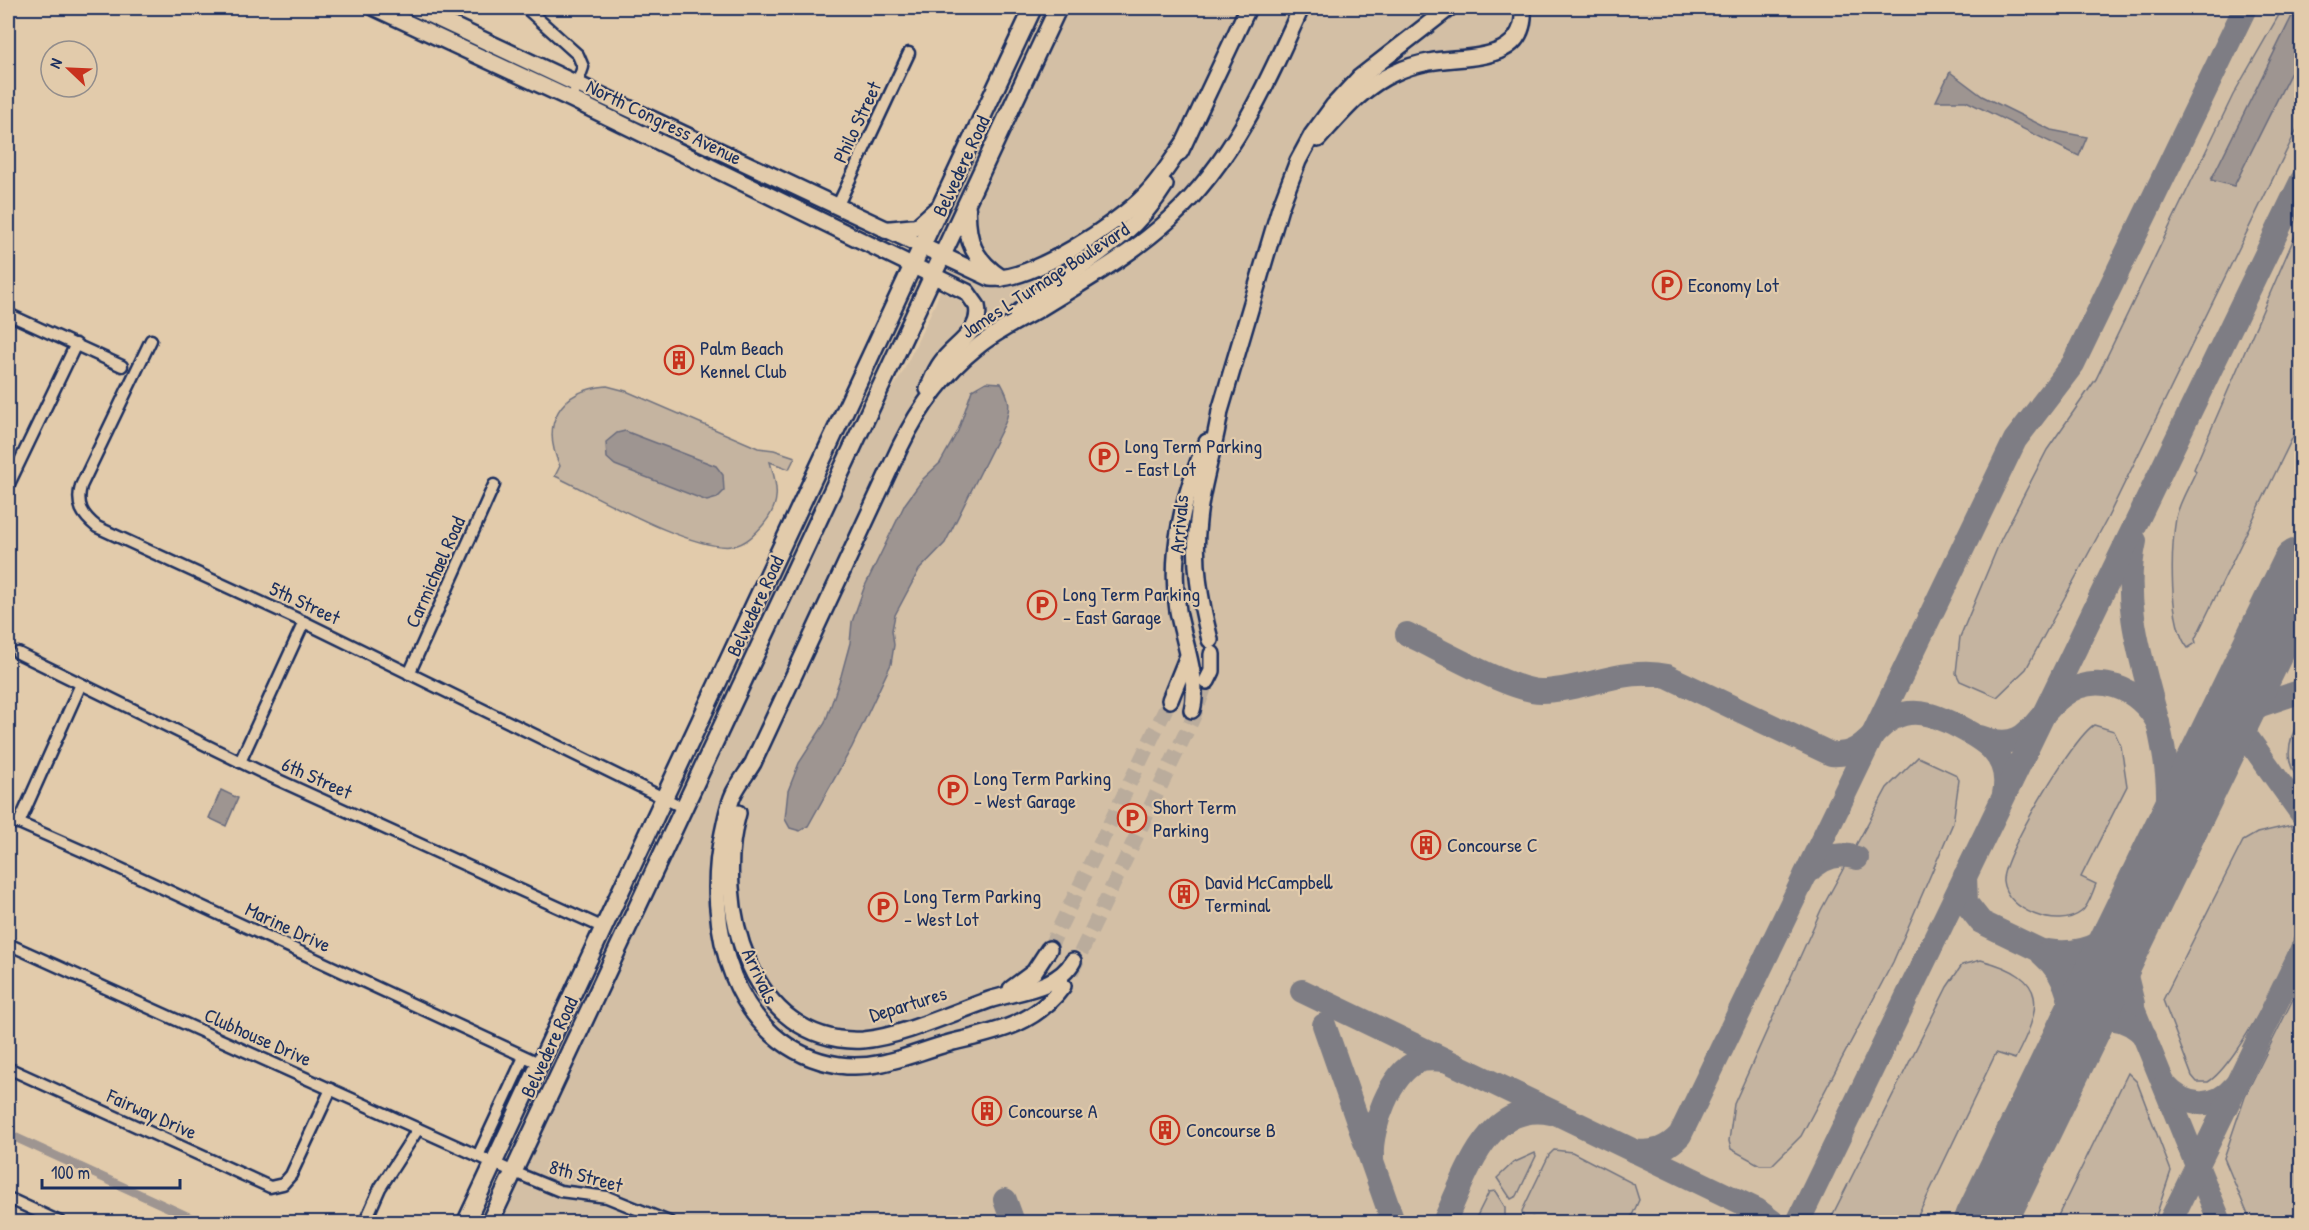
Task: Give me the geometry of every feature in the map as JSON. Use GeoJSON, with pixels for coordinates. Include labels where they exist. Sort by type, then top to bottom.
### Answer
{"type":"FeatureCollection","features":[{"type":"Feature","properties":{"kind":"main road","name":"Belvedere Road"},"geometry":{"type":"LineString","coordinates":[[466,1222],[1033,8]]}},
{"type":"Feature","properties":{"kind":"main road","name":"Belvedere Road"},"geometry":{"type":"LineString","coordinates":[[490,1222],[1058,8]]}},
{"type":"Feature","properties":{"kind":"main road"},"geometry":{"type":"LineString","coordinates":[[886,231],[910,229],[921,225],[946,197]]}},
{"type":"Feature","properties":{"kind":"main road"},"geometry":{"type":"LineString","coordinates":[[967,202],[967,228],[973,251],[984,266],[1001,278]]}},
{"type":"Feature","properties":{"kind":"street","name":"North Congress Avenue"},"geometry":{"type":"LineString","coordinates":[[375,8],[571,99],[967,292],[975,301],[978,312],[969,334],[939,365],[916,416]]}},
{"type":"Feature","properties":{"kind":"street","name":"North Congress Avenue"},"geometry":{"type":"LineString","coordinates":[[415,8],[922,248],[982,275],[1001,278]]}},
{"type":"Feature","properties":{"kind":"street"},"geometry":{"type":"LineString","coordinates":[[526,8],[578,55],[582,68],[571,99]]}},
{"type":"Feature","properties":{"kind":"street"},"geometry":{"type":"LineString","coordinates":[[997,332],[1033,300],[1109,249],[1133,227],[1164,187],[1248,8]]}},
{"type":"Feature","properties":{"kind":"street","name":"James L Turnage Boulevard"},"geometry":{"type":"LineString","coordinates":[[753,763],[916,416],[953,368],[997,332],[1119,259],[1158,230],[1188,201],[1215,170],[1244,128],[1301,8]]}},
{"type":"Feature","properties":{"kind":"street"},"geometry":{"type":"LineString","coordinates":[[1192,710],[1194,691],[1180,621],[1176,578],[1180,529],[1205,446],[1220,411],[1278,216],[1298,161],[1318,125],[1350,86],[1449,8]]}},
{"type":"Feature","properties":{"kind":"street"},"geometry":{"type":"LineString","coordinates":[[1298,161],[1355,99],[1385,77],[1428,62],[1480,56],[1503,50],[1519,32],[1523,8]]}},
{"type":"Feature","properties":{"kind":"street","name":"Philo Street"},"geometry":{"type":"LineString","coordinates":[[837,207],[909,53]]}},
{"type":"Feature","properties":{"kind":"street"},"geometry":{"type":"LineString","coordinates":[[1001,278],[1020,273],[1055,257],[1120,217],[1152,188],[1184,143]]}},
{"type":"Feature","properties":{"kind":"street"},"geometry":{"type":"LineString","coordinates":[[8,314],[122,366]]}},
{"type":"Feature","properties":{"kind":"street","name":"5th Street"},"geometry":{"type":"LineString","coordinates":[[151,340],[81,486],[79,495],[81,511],[97,526],[304,622],[684,808]]}},
{"type":"Feature","properties":{"kind":"street"},"geometry":{"type":"LineString","coordinates":[[8,486],[76,344]]}},
{"type":"Feature","properties":{"kind":"street","name":"Arrivals"},"geometry":{"type":"LineString","coordinates":[[1207,681],[1212,671],[1211,647],[1197,579],[1196,542],[1200,503],[1215,448],[1220,411]]}},
{"type":"Feature","properties":{"kind":"street","name":"Carmichael Road"},"geometry":{"type":"LineString","coordinates":[[410,674],[494,485]]}},
{"type":"Feature","properties":{"kind":"street"},"geometry":{"type":"LineString","coordinates":[[240,762],[304,622]]}},
{"type":"Feature","properties":{"kind":"street","name":"6th Street"},"geometry":{"type":"LineString","coordinates":[[18,653],[240,762],[604,928]]}},
{"type":"Feature","properties":{"kind":"street"},"geometry":{"type":"LineString","coordinates":[[1170,700],[1187,658]]}},
{"type":"Feature","properties":{"kind":"street"},"geometry":{"type":"LineString","coordinates":[[19,823],[81,684]]}},
{"type":"Feature","properties":{"kind":"street","name":"Arrivals"},"geometry":{"type":"LineString","coordinates":[[753,763],[734,794],[723,834],[718,871],[718,918],[725,953],[738,986],[756,1017],[780,1040],[823,1061],[855,1066],[884,1064],[1019,1024],[1044,1007],[1063,986]]}},
{"type":"Feature","properties":{"kind":"street","name":"Departures"},"geometry":{"type":"LineString","coordinates":[[753,763],[733,836],[731,884],[741,941],[756,979],[770,999],[800,1025],[830,1037],[879,1038],[1042,984],[1063,973],[1073,961]]}},
{"type":"Feature","properties":{"kind":"street","name":"Marine Drive"},"geometry":{"type":"LineString","coordinates":[[8,823],[19,823],[541,1064]]}},
{"type":"Feature","properties":{"kind":"street","name":"Clubhouse Drive"},"geometry":{"type":"LineString","coordinates":[[8,944],[494,1163]]}},
{"type":"Feature","properties":{"kind":"street","name":"Departures"},"geometry":{"type":"LineString","coordinates":[[992,999],[1030,977],[1048,949]]}},
{"type":"Feature","properties":{"kind":"street"},"geometry":{"type":"LineString","coordinates":[[478,1156],[524,1057]]}},
{"type":"Feature","properties":{"kind":"street","name":"Fairway Drive"},"geometry":{"type":"LineString","coordinates":[[8,1068],[270,1187],[282,1184],[291,1175],[331,1089]]}},
{"type":"Feature","properties":{"kind":"street"},"geometry":{"type":"LineString","coordinates":[[365,1222],[380,1188],[418,1129]]}},
{"type":"Feature","properties":{"kind":"street","name":"8th Street"},"geometry":{"type":"LineString","coordinates":[[494,1163],[560,1191],[607,1197],[663,1221]]}},
{"type":"Feature","properties":{"kind":"street"},"geometry":{"type":"LineString","coordinates":[[8,1198],[60,1222]]}},
{"type":"Feature","properties":{"kind":"shaded area"},"geometry":{"type":"Polygon","coordinates":[[[1067,8],[2301,8],[2301,1222],[500,1222],[876,415],[903,372],[936,302],[954,253],[1067,8]]]}},
{"type":"Feature","properties":{"kind":"shaded area"},"geometry":{"type":"Polygon","coordinates":[[[2296,8],[2301,8],[2301,52],[2234,186],[2211,180],[2296,8]]]}},
{"type":"Feature","properties":{"kind":"shaded area"},"geometry":{"type":"Polygon","coordinates":[[[2301,8],[2301,121],[2106,521],[2026,669],[1997,697],[1960,681],[1956,673],[1960,637],[2001,539],[2047,450],[2096,379],[2233,95],[2279,15],[2301,8]]]}},
{"type":"Feature","properties":{"kind":"shaded area"},"geometry":{"type":"Polygon","coordinates":[[[1950,72],[1982,96],[2051,130],[2087,137],[2079,156],[1966,101],[1936,101],[1950,72]]]}},
{"type":"Feature","properties":{"kind":"shaded area"},"geometry":{"type":"Polygon","coordinates":[[[2301,222],[2301,420],[2195,639],[2196,643],[2188,648],[2177,622],[2174,604],[2172,566],[2177,512],[2301,222]]]}},
{"type":"Feature","properties":{"kind":"shaded area"},"geometry":{"type":"Polygon","coordinates":[[[986,382],[1001,383],[1004,389],[1009,403],[1005,423],[945,543],[919,570],[895,615],[891,664],[852,747],[808,826],[800,831],[790,828],[785,819],[788,791],[799,763],[825,723],[841,676],[850,643],[852,622],[864,588],[905,504],[923,479],[940,463],[958,431],[972,390],[986,382]]]}},
{"type":"Feature","properties":{"kind":"shaded area"},"geometry":{"type":"Polygon","coordinates":[[[607,386],[626,391],[758,448],[774,450],[795,457],[789,469],[770,462],[776,487],[775,502],[769,517],[757,532],[746,541],[733,546],[694,540],[644,520],[555,476],[560,466],[552,436],[558,411],[577,394],[607,386]]]}},
{"type":"Feature","properties":{"kind":"shaded area"},"geometry":{"type":"Polygon","coordinates":[[[625,431],[716,466],[723,475],[724,491],[717,498],[707,501],[615,465],[607,458],[606,442],[617,433],[625,431]]]}},
{"type":"Feature","properties":{"kind":"shaded area"},"geometry":{"type":"Polygon","coordinates":[[[2301,718],[2301,783],[2291,767],[2289,751],[2293,734],[2301,718]]]}},
{"type":"Feature","properties":{"kind":"shaded area"},"geometry":{"type":"Polygon","coordinates":[[[2094,725],[2114,731],[2121,746],[2127,786],[2081,877],[2096,884],[2086,906],[2081,912],[2071,917],[2047,918],[2023,909],[2013,901],[2006,892],[2003,881],[2005,868],[2025,825],[2055,774],[2084,734],[2094,725]]]}},
{"type":"Feature","properties":{"kind":"shaded area"},"geometry":{"type":"Polygon","coordinates":[[[1918,757],[1957,775],[1959,780],[1953,823],[1893,962],[1801,1136],[1772,1165],[1760,1165],[1731,1149],[1729,1141],[1734,1104],[1821,910],[1887,788],[1918,757]]]}},
{"type":"Feature","properties":{"kind":"shaded area"},"geometry":{"type":"Polygon","coordinates":[[[221,790],[238,798],[226,826],[209,818],[221,790]]]}},
{"type":"Feature","properties":{"kind":"shaded area"},"geometry":{"type":"Polygon","coordinates":[[[2291,825],[2301,845],[2303,859],[2302,909],[2297,931],[2264,1005],[2234,1053],[2208,1082],[2197,1082],[2192,1076],[2163,1000],[2243,841],[2257,833],[2291,825]]]}},
{"type":"Feature","properties":{"kind":"shaded area"},"geometry":{"type":"Polygon","coordinates":[[[1981,960],[2003,967],[2019,976],[2029,986],[2034,997],[2031,1024],[2015,1059],[1996,1053],[1915,1222],[1829,1222],[1947,987],[1962,965],[1981,960]]]}},
{"type":"Feature","properties":{"kind":"shaded area"},"geometry":{"type":"Polygon","coordinates":[[[2301,983],[2301,1222],[2251,1222],[2224,1158],[2245,1096],[2301,983]]]}},
{"type":"Feature","properties":{"kind":"shaded area"},"geometry":{"type":"Polygon","coordinates":[[[2128,1073],[2137,1082],[2171,1171],[2154,1222],[2055,1222],[2128,1073]]]}},
{"type":"Feature","properties":{"kind":"shaded area"},"geometry":{"type":"Polygon","coordinates":[[[1554,1150],[1572,1152],[1634,1184],[1639,1200],[1629,1222],[1542,1222],[1532,1218],[1529,1222],[1524,1222],[1522,1211],[1549,1155],[1554,1150]]]}},
{"type":"Feature","properties":{"kind":"shaded area"},"geometry":{"type":"Polygon","coordinates":[[[1535,1153],[1536,1156],[1517,1196],[1511,1199],[1497,1178],[1513,1163],[1535,1153]]]}},
{"type":"Feature","properties":{"kind":"shaded area"},"geometry":{"type":"Polygon","coordinates":[[[1495,1191],[1505,1207],[1505,1222],[1474,1222],[1489,1192],[1495,1191]]]}},
{"type":"Feature","properties":{"kind":"waterway"},"geometry":{"type":"LineString","coordinates":[[8,1134],[200,1222]]}},
{"type":"Feature","properties":{"kind":"taxiway"},"geometry":{"type":"LineString","coordinates":[[1634,1151],[1647,1152],[1659,1149],[1670,1144],[1680,1135],[2015,440],[2073,364],[2245,8]]}},
{"type":"Feature","properties":{"kind":"taxiway"},"geometry":{"type":"LineString","coordinates":[[1798,1222],[2302,180]]}},
{"type":"Feature","properties":{"kind":"taxiway"},"geometry":{"type":"LineString","coordinates":[[1980,737],[1996,741],[2020,738],[2062,696],[2075,688],[2089,684],[2103,684],[2129,692],[2140,700],[2158,723],[2140,656],[2132,610],[2131,564],[2135,541]]}},
{"type":"Feature","properties":{"kind":"taxiway"},"geometry":{"type":"LineString","coordinates":[[1407,634],[1493,677],[1528,689],[1557,690],[1636,674],[1667,676],[1831,754],[1855,750],[1897,716],[1909,713],[1926,714],[1964,730],[1993,750],[2004,769],[2004,794]]}},
{"type":"Feature","properties":{"kind":"taxiway"},"geometry":{"type":"LineString","coordinates":[[2302,691],[2231,715],[2302,814]]}},
{"type":"Feature","properties":{"kind":"taxiway"},"geometry":{"type":"LineString","coordinates":[[2154,873],[2164,833],[2168,798],[2166,763],[2158,723]]}},
{"type":"Feature","properties":{"kind":"taxiway"},"geometry":{"type":"LineString","coordinates":[[1806,874],[1829,857],[1843,855],[1857,858]]}},
{"type":"Feature","properties":{"kind":"taxiway"},"geometry":{"type":"LineString","coordinates":[[1965,876],[1966,903],[1981,922],[2108,983],[2131,1004],[2220,1222]]}},
{"type":"Feature","properties":{"kind":"taxiway"},"geometry":{"type":"LineString","coordinates":[[2048,951],[2073,952],[2096,945],[2116,932],[2134,914]]}},
{"type":"Feature","properties":{"kind":"taxiway"},"geometry":{"type":"LineString","coordinates":[[2127,929],[2123,964],[2133,1004]]}},
{"type":"Feature","properties":{"kind":"taxiway"},"geometry":{"type":"LineString","coordinates":[[2170,1222],[2302,950]]}},
{"type":"Feature","properties":{"kind":"taxiway"},"geometry":{"type":"LineString","coordinates":[[2043,955],[2060,974],[2069,996],[2072,1020],[2071,1045]]}},
{"type":"Feature","properties":{"kind":"taxiway"},"geometry":{"type":"LineString","coordinates":[[1302,991],[1757,1210],[1773,1222]]}},
{"type":"Feature","properties":{"kind":"taxiway"},"geometry":{"type":"LineString","coordinates":[[2077,1032],[2094,1021],[2112,1019],[2129,1024],[2145,1036]]}},
{"type":"Feature","properties":{"kind":"taxiway"},"geometry":{"type":"LineString","coordinates":[[1324,1025],[1393,1222]]}},
{"type":"Feature","properties":{"kind":"taxiway"},"geometry":{"type":"LineString","coordinates":[[1372,1156],[1372,1145],[1379,1117],[1399,1077],[1420,1061],[1444,1060]]}},
{"type":"Feature","properties":{"kind":"taxiway"},"geometry":{"type":"LineString","coordinates":[[2165,1085],[2182,1098],[2200,1103],[2218,1099],[2235,1086]]}},
{"type":"Feature","properties":{"kind":"taxiway"},"geometry":{"type":"LineString","coordinates":[[1444,1222],[1470,1164],[1494,1130],[1510,1118],[1529,1112],[1551,1113]]}},
{"type":"Feature","properties":{"kind":"taxiway"},"geometry":{"type":"LineString","coordinates":[[1005,1200],[1013,1222]]}},
{"type":"Feature","properties":{"kind":"runway"},"geometry":{"type":"LineString","coordinates":[[1985,1222],[2302,568]]}},
{"type":"Feature","properties":{"kind":"tunnel"},"geometry":{"type":"LineString","coordinates":[[1071,973],[1193,718],[1207,681]]}},
{"type":"Feature","properties":{"kind":"tunnel"},"geometry":{"type":"LineString","coordinates":[[1049,949],[1170,700]]}},
{"type":"Feature","properties":{"kind":"place","name":"Economy Lot"},"geometry":{"type":"Point","coordinates":[1667,285]}},
{"type":"Feature","properties":{"kind":"place","name":"Palm Beach Kennel Club"},"geometry":{"type":"Point","coordinates":[679,360]}},
{"type":"Feature","properties":{"kind":"place","name":"Long Term Parking - East Lot"},"geometry":{"type":"Point","coordinates":[1104,457]}},
{"type":"Feature","properties":{"kind":"place","name":"Long Term Parking - East Garage"},"geometry":{"type":"Point","coordinates":[1042,605]}},
{"type":"Feature","properties":{"kind":"place","name":"Long Term Parking - West Garage"},"geometry":{"type":"Point","coordinates":[953,790]}},
{"type":"Feature","properties":{"kind":"place","name":"Short Term Parking"},"geometry":{"type":"Point","coordinates":[1132,818]}},
{"type":"Feature","properties":{"kind":"place","name":"Concourse C"},"geometry":{"type":"Point","coordinates":[1426,845]}},
{"type":"Feature","properties":{"kind":"place","name":"David McCampbell Terminal"},"geometry":{"type":"Point","coordinates":[1184,894]}},
{"type":"Feature","properties":{"kind":"place","name":"Long Term Parking - West Lot"},"geometry":{"type":"Point","coordinates":[883,907]}},
{"type":"Feature","properties":{"kind":"place","name":"Concourse A"},"geometry":{"type":"Point","coordinates":[987,1111]}},
{"type":"Feature","properties":{"kind":"place","name":"Concourse B"},"geometry":{"type":"Point","coordinates":[1165,1130]}}]}
